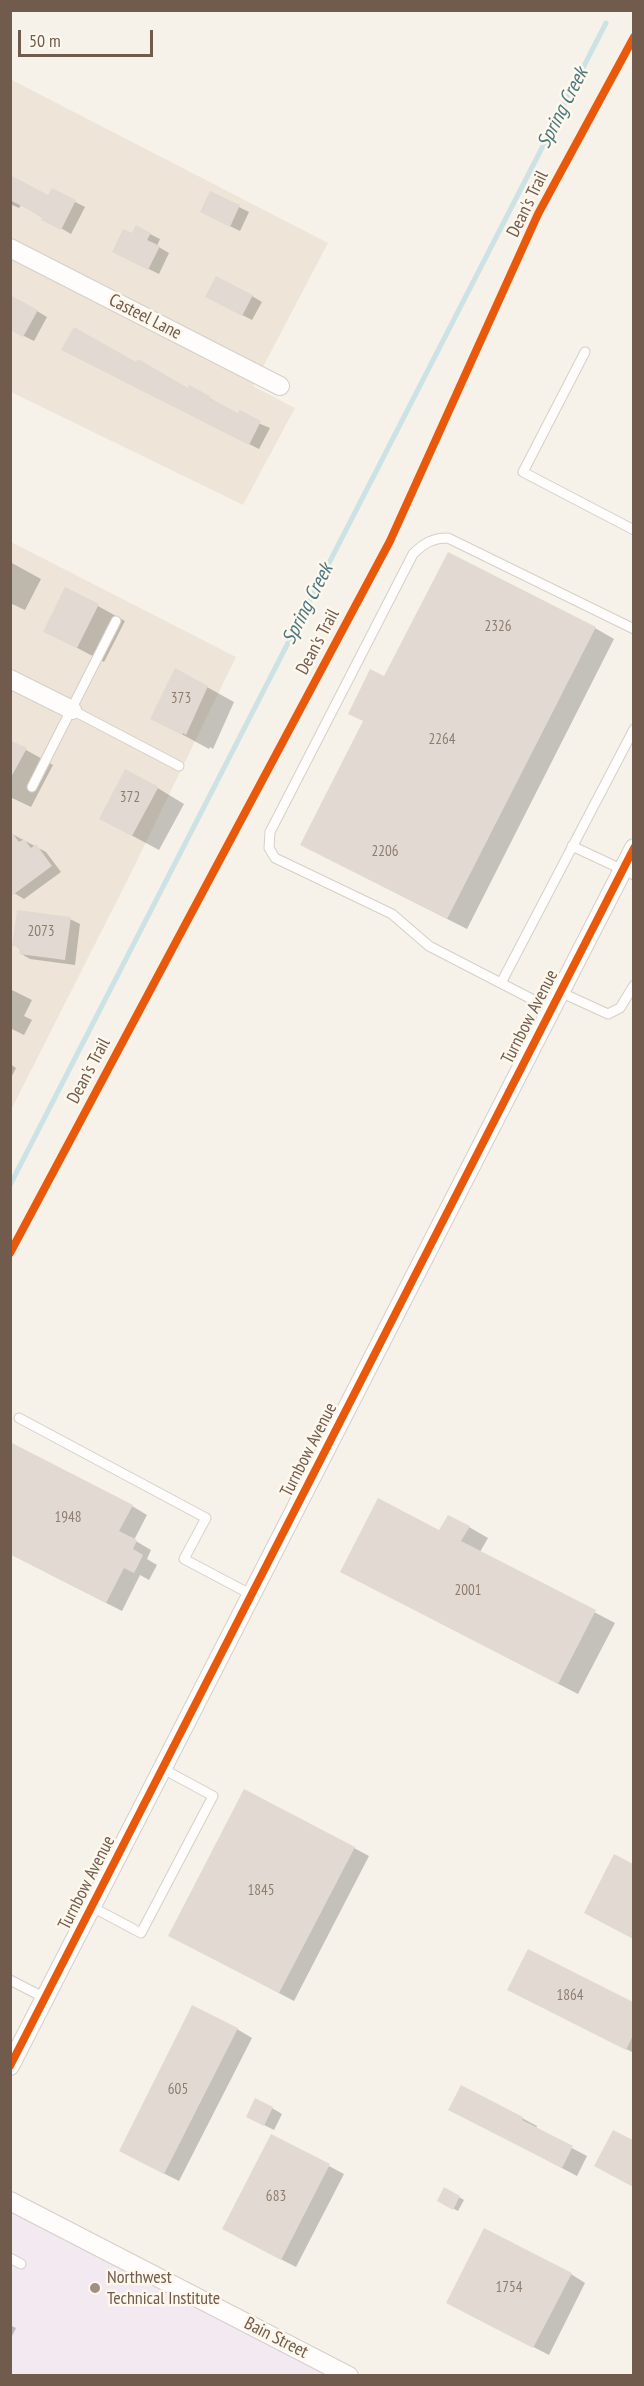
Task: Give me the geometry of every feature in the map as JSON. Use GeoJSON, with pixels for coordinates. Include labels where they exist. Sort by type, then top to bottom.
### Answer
{"type":"FeatureCollection","features":[{"type":"Feature","properties":{"kind":"street","name":"Casteel Lane"},"geometry":{"type":"LineString","coordinates":[[10,248],[280,386]]}},
{"type":"Feature","properties":{"kind":"street"},"geometry":{"type":"LineString","coordinates":[[10,679],[72,710]]}},
{"type":"Feature","properties":{"kind":"street","name":"Turnbow Avenue"},"geometry":{"type":"LineString","coordinates":[[10,2066],[16,2040],[45,1998],[551,1009],[628,873],[633,848]]}},
{"type":"Feature","properties":{"kind":"street","name":"Bain Street"},"geometry":{"type":"LineString","coordinates":[[10,2201],[350,2376]]}},
{"type":"Feature","properties":{"kind":"lane"},"geometry":{"type":"LineString","coordinates":[[585,352],[523,472],[633,530]]}},
{"type":"Feature","properties":{"kind":"lane"},"geometry":{"type":"LineString","coordinates":[[551,1009],[429,946],[392,914],[275,858],[269,848],[270,832],[413,554],[422,545],[436,538],[448,538],[633,629]]}},
{"type":"Feature","properties":{"kind":"lane"},"geometry":{"type":"LineString","coordinates":[[32,787],[116,621]]}},
{"type":"Feature","properties":{"kind":"lane"},"geometry":{"type":"LineString","coordinates":[[72,710],[179,766]]}},
{"type":"Feature","properties":{"kind":"lane"},"geometry":{"type":"LineString","coordinates":[[501,983],[633,729]]}},
{"type":"Feature","properties":{"kind":"lane"},"geometry":{"type":"LineString","coordinates":[[572,846],[628,873]]}},
{"type":"Feature","properties":{"kind":"lane"},"geometry":{"type":"LineString","coordinates":[[560,992],[608,1014],[620,1008],[633,985]]}},
{"type":"Feature","properties":{"kind":"lane"},"geometry":{"type":"LineString","coordinates":[[19,1418],[206,1518],[184,1559],[252,1595]]}},
{"type":"Feature","properties":{"kind":"lane"},"geometry":{"type":"LineString","coordinates":[[92,1907],[141,1933],[213,1796],[163,1769]]}},
{"type":"Feature","properties":{"kind":"lane"},"geometry":{"type":"LineString","coordinates":[[10,1980],[45,1998]]}},
{"type":"Feature","properties":{"kind":"lane"},"geometry":{"type":"LineString","coordinates":[[10,2258],[21,2264]]}},
{"type":"Feature","properties":{"kind":"shaded area"},"geometry":{"type":"Polygon","coordinates":[[[10,79],[328,243],[253,386],[295,408],[243,505],[11,392],[10,79]]]}},
{"type":"Feature","properties":{"kind":"shaded area"},"geometry":{"type":"Polygon","coordinates":[[[11,542],[236,657],[129,877],[11,1110],[11,542]]]}},
{"type":"Feature","properties":{"kind":"shaded area","name":"Northwest Technical Institute"},"geometry":{"type":"Polygon","coordinates":[[[11,2201],[349,2375],[11,2375],[11,2201]]]}},
{"type":"Feature","properties":{"kind":"building"},"geometry":{"type":"Polygon","coordinates":[[[10,175],[48,195],[52,188],[76,200],[61,230],[10,200],[10,175]]]}},
{"type":"Feature","properties":{"kind":"building"},"geometry":{"type":"Polygon","coordinates":[[[210,191],[240,205],[230,227],[200,212],[210,191]]]}},
{"type":"Feature","properties":{"kind":"building"},"geometry":{"type":"Polygon","coordinates":[[[136,225],[151,233],[147,240],[160,246],[148,270],[112,252],[123,229],[132,233],[136,225]]]}},
{"type":"Feature","properties":{"kind":"building"},"geometry":{"type":"Polygon","coordinates":[[[216,276],[253,295],[242,316],[205,297],[216,276]]]}},
{"type":"Feature","properties":{"kind":"building"},"geometry":{"type":"Polygon","coordinates":[[[10,295],[38,310],[23,337],[10,330],[10,295]]]}},
{"type":"Feature","properties":{"kind":"building"},"geometry":{"type":"Polygon","coordinates":[[[74,327],[136,362],[138,359],[188,388],[189,385],[238,413],[240,410],[261,421],[249,445],[61,350],[74,327]]]}},
{"type":"Feature","properties":{"kind":"building"},"geometry":{"type":"Polygon","coordinates":[[[448,552],[596,627],[447,919],[300,845],[363,721],[348,714],[370,669],[384,676],[448,552]]]}},
{"type":"Feature","properties":{"kind":"building"},"geometry":{"type":"Polygon","coordinates":[[[65,587],[99,604],[77,648],[43,632],[65,587]]]}},
{"type":"Feature","properties":{"kind":"building"},"geometry":{"type":"Polygon","coordinates":[[[175,668],[208,686],[186,735],[150,719],[175,668]]]}},
{"type":"Feature","properties":{"kind":"building"},"geometry":{"type":"Polygon","coordinates":[[[10,740],[27,748],[10,779],[10,740]]]}},
{"type":"Feature","properties":{"kind":"building"},"geometry":{"type":"Polygon","coordinates":[[[125,769],[158,788],[132,836],[99,819],[125,769]]]}},
{"type":"Feature","properties":{"kind":"building"},"geometry":{"type":"Polygon","coordinates":[[[10,830],[19,842],[24,839],[31,848],[36,844],[52,866],[10,897],[10,830]]]}},
{"type":"Feature","properties":{"kind":"building"},"geometry":{"type":"Polygon","coordinates":[[[17,910],[71,917],[65,960],[19,954],[19,947],[12,946],[17,910]]]}},
{"type":"Feature","properties":{"kind":"building"},"geometry":{"type":"Polygon","coordinates":[[[10,1442],[133,1505],[119,1531],[137,1540],[133,1549],[143,1555],[134,1573],[124,1568],[106,1603],[10,1554],[10,1442]]]}},
{"type":"Feature","properties":{"kind":"building"},"geometry":{"type":"Polygon","coordinates":[[[378,1498],[439,1530],[448,1515],[470,1526],[461,1541],[596,1610],[558,1684],[340,1572],[378,1498]]]}},
{"type":"Feature","properties":{"kind":"building"},"geometry":{"type":"Polygon","coordinates":[[[244,1789],[355,1847],[279,1993],[168,1936],[244,1789]]]}},
{"type":"Feature","properties":{"kind":"building"},"geometry":{"type":"Polygon","coordinates":[[[614,1854],[633,1864],[633,1939],[584,1913],[614,1854]]]}},
{"type":"Feature","properties":{"kind":"building"},"geometry":{"type":"Polygon","coordinates":[[[528,1949],[633,2002],[633,2035],[626,2050],[507,1990],[528,1949]]]}},
{"type":"Feature","properties":{"kind":"building"},"geometry":{"type":"Polygon","coordinates":[[[192,2005],[238,2028],[164,2174],[119,2151],[192,2005]]]}},
{"type":"Feature","properties":{"kind":"building"},"geometry":{"type":"Polygon","coordinates":[[[461,2085],[573,2146],[562,2168],[448,2110],[461,2085]]]}},
{"type":"Feature","properties":{"kind":"building"},"geometry":{"type":"Polygon","coordinates":[[[255,2098],[273,2107],[264,2126],[246,2117],[255,2098]]]}},
{"type":"Feature","properties":{"kind":"building"},"geometry":{"type":"Polygon","coordinates":[[[613,2130],[633,2140],[633,2187],[594,2166],[613,2130]]]}},
{"type":"Feature","properties":{"kind":"building"},"geometry":{"type":"Polygon","coordinates":[[[271,2134],[330,2164],[281,2260],[222,2229],[271,2134]]]}},
{"type":"Feature","properties":{"kind":"building"},"geometry":{"type":"Polygon","coordinates":[[[444,2187],[460,2196],[453,2210],[437,2201],[444,2187]]]}},
{"type":"Feature","properties":{"kind":"building"},"geometry":{"type":"Polygon","coordinates":[[[484,2228],[572,2273],[533,2348],[446,2303],[484,2228]]]}},
{"type":"Feature","properties":{"kind":"waterway","name":"Spring Creek"},"geometry":{"type":"LineString","coordinates":[[10,1185],[606,23]]}},
{"type":"Feature","properties":{"kind":"cycle path","name":"Dean's Trail"},"geometry":{"type":"LineString","coordinates":[[10,1253],[390,541],[538,214],[634,37]]}},
{"type":"Feature","properties":{"kind":"cycle path"},"geometry":{"type":"LineString","coordinates":[[10,2066],[634,848]]}},
{"type":"Feature","properties":{"kind":"place","name":"Northwest Technical Institute"},"geometry":{"type":"Point","coordinates":[95,2288]}}]}
